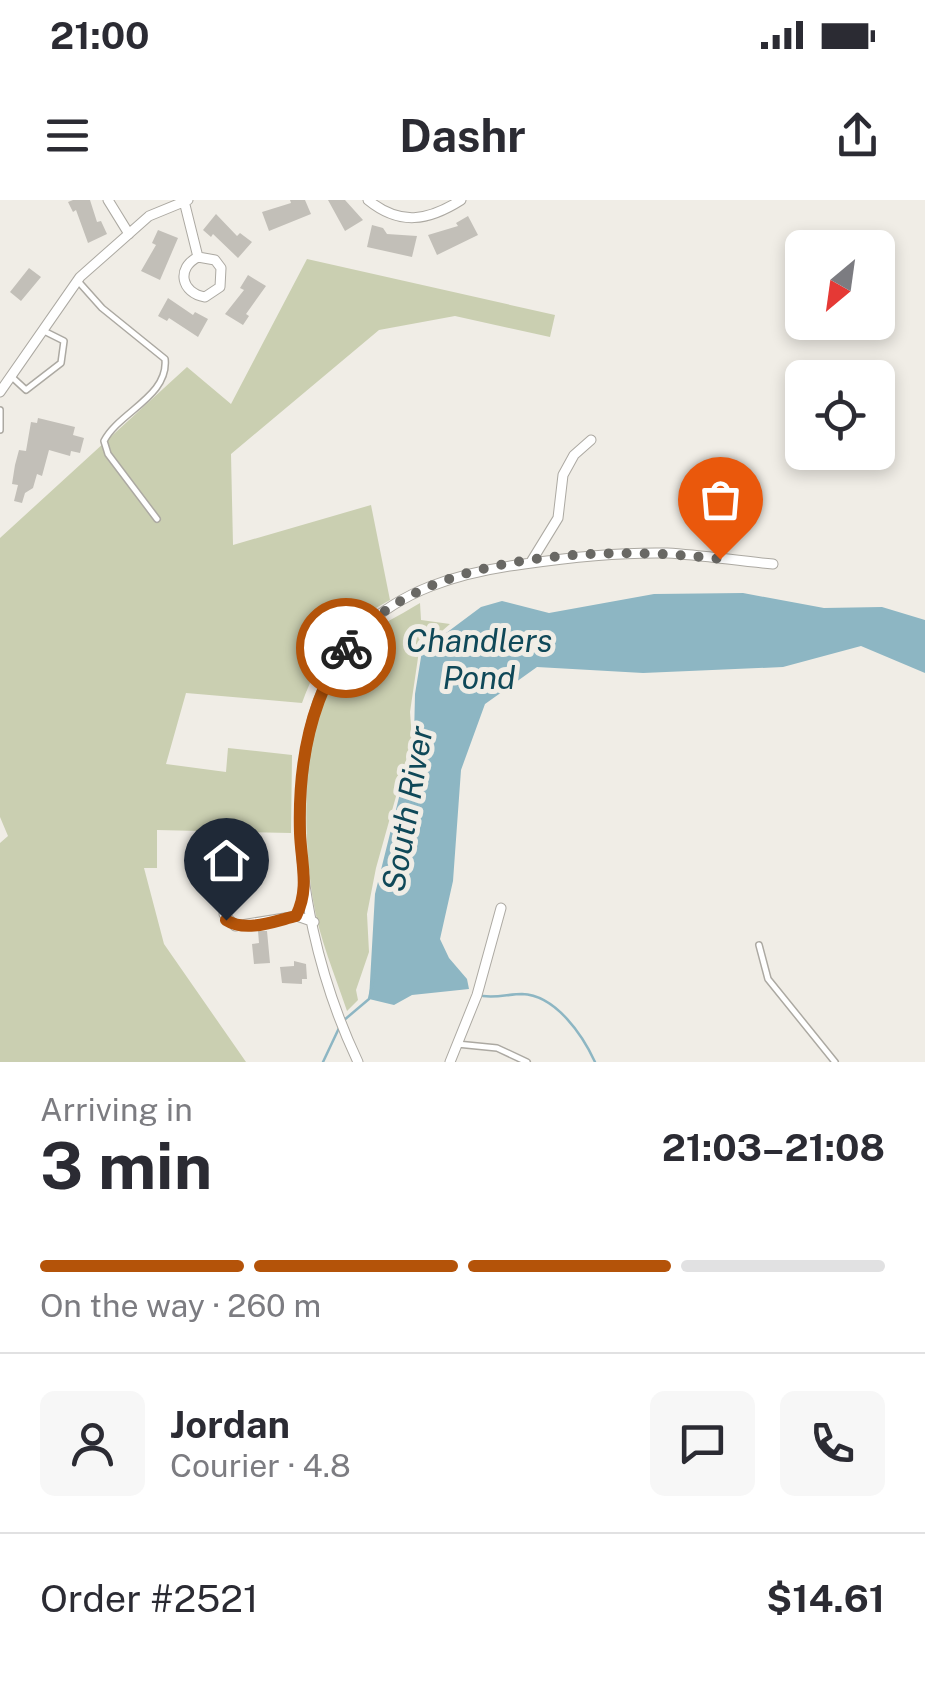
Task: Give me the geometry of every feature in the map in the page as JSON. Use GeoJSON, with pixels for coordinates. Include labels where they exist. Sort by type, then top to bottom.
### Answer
{"type":"FeatureCollection","features":[{"type":"Feature","properties":{"kind":"street"},"geometry":{"type":"LineString","coordinates":[[108,200],[129,234]]}},
{"type":"Feature","properties":{"kind":"street"},"geometry":{"type":"LineString","coordinates":[[0,392],[77,280],[150,216],[186,200],[198,257]]}},
{"type":"Feature","properties":{"kind":"street"},"geometry":{"type":"LineString","coordinates":[[368,200],[390,215],[416,220],[435,216],[461,200]]}},
{"type":"Feature","properties":{"kind":"street"},"geometry":{"type":"LineString","coordinates":[[198,257],[214,260],[223,279],[214,294],[205,297],[194,295],[183,277],[190,261],[198,257]]}},
{"type":"Feature","properties":{"kind":"street"},"geometry":{"type":"LineString","coordinates":[[531,562],[558,518],[563,475],[574,455],[591,440]]}},
{"type":"Feature","properties":{"kind":"street"},"geometry":{"type":"LineString","coordinates":[[358,1062],[341,1024],[306,897],[300,828],[305,752],[318,701],[344,650],[366,624],[408,595],[476,569],[572,556],[654,553],[773,564]]}},
{"type":"Feature","properties":{"kind":"street"},"geometry":{"type":"LineString","coordinates":[[296,916],[306,897]]}},
{"type":"Feature","properties":{"kind":"street"},"geometry":{"type":"LineString","coordinates":[[450,1062],[472,1007],[501,908]]}},
{"type":"Feature","properties":{"kind":"street"},"geometry":{"type":"LineString","coordinates":[[224,914],[235,926],[296,916],[314,922]]}},
{"type":"Feature","properties":{"kind":"lane"},"geometry":{"type":"LineString","coordinates":[[77,280],[102,308],[166,360],[158,385],[121,417],[104,442],[108,454],[157,519]]}},
{"type":"Feature","properties":{"kind":"lane"},"geometry":{"type":"LineString","coordinates":[[13,378],[26,390],[61,363],[64,341],[42,330]]}},
{"type":"Feature","properties":{"kind":"lane"},"geometry":{"type":"LineString","coordinates":[[0,410],[0,430]]}},
{"type":"Feature","properties":{"kind":"lane"},"geometry":{"type":"LineString","coordinates":[[759,946],[768,978],[834,1062]]}},
{"type":"Feature","properties":{"kind":"lane"},"geometry":{"type":"LineString","coordinates":[[457,1044],[496,1048],[517,1054],[527,1062]]}},
{"type":"Feature","properties":{"kind":"green space"},"geometry":{"type":"Polygon","coordinates":[[[307,259],[555,315],[550,337],[455,316],[379,330],[231,454],[233,545],[371,505],[390,600],[334,642],[302,703],[186,693],[166,764],[226,772],[228,748],[292,755],[291,833],[157,830],[157,868],[144,868],[164,944],[246,1062],[0,1062],[0,843],[8,836],[0,817],[0,538],[187,367],[231,404],[307,259]]]}},
{"type":"Feature","properties":{"kind":"green space"},"geometry":{"type":"Polygon","coordinates":[[[420,603],[421,620],[450,624],[419,651],[410,712],[412,739],[376,868],[367,914],[369,952],[356,990],[358,1000],[347,1011],[319,928],[309,872],[306,802],[314,727],[322,693],[336,665],[354,643],[420,603]]]}},
{"type":"Feature","properties":{"kind":"water","name":"Chandlers Pond"},"geometry":{"type":"Polygon","coordinates":[[[743,593],[824,608],[882,607],[925,620],[925,673],[861,646],[783,667],[643,673],[537,667],[485,704],[461,770],[453,881],[440,939],[449,958],[467,979],[469,989],[412,995],[394,1005],[369,999],[375,894],[414,737],[422,651],[481,607],[502,601],[549,613],[654,594],[743,593]]]}},
{"type":"Feature","properties":{"kind":"building"},"geometry":{"type":"Polygon","coordinates":[[[90,200],[97,222],[101,221],[107,234],[88,243],[76,210],[73,212],[68,202],[90,200]]]}},
{"type":"Feature","properties":{"kind":"building"},"geometry":{"type":"Polygon","coordinates":[[[290,200],[305,200],[311,214],[269,231],[262,212],[291,203],[290,200]]]}},
{"type":"Feature","properties":{"kind":"building"},"geometry":{"type":"Polygon","coordinates":[[[328,200],[345,200],[363,220],[345,231],[328,200]]]}},
{"type":"Feature","properties":{"kind":"building"},"geometry":{"type":"Polygon","coordinates":[[[216,214],[237,236],[240,233],[252,242],[238,258],[213,234],[211,237],[203,230],[216,214]]]}},
{"type":"Feature","properties":{"kind":"building"},"geometry":{"type":"Polygon","coordinates":[[[468,216],[478,235],[437,255],[428,235],[458,226],[456,223],[468,216]]]}},
{"type":"Feature","properties":{"kind":"building"},"geometry":{"type":"Polygon","coordinates":[[[372,225],[383,228],[387,234],[417,236],[412,257],[367,247],[372,225]]]}},
{"type":"Feature","properties":{"kind":"building"},"geometry":{"type":"Polygon","coordinates":[[[158,230],[178,238],[160,280],[141,271],[156,245],[152,243],[158,230]]]}},
{"type":"Feature","properties":{"kind":"building"},"geometry":{"type":"Polygon","coordinates":[[[29,268],[41,277],[21,301],[10,292],[29,268]]]}},
{"type":"Feature","properties":{"kind":"building"},"geometry":{"type":"Polygon","coordinates":[[[248,275],[266,286],[246,314],[249,316],[243,325],[225,314],[244,290],[240,288],[248,275]]]}},
{"type":"Feature","properties":{"kind":"building"},"geometry":{"type":"Polygon","coordinates":[[[168,298],[193,315],[195,312],[208,319],[198,337],[169,318],[167,321],[158,316],[168,298]]]}},
{"type":"Feature","properties":{"kind":"building"},"geometry":{"type":"Polygon","coordinates":[[[38,418],[75,427],[73,435],[84,438],[80,453],[71,451],[70,456],[49,450],[42,476],[37,474],[22,503],[14,501],[18,485],[12,484],[15,465],[19,450],[26,451],[31,422],[37,423],[38,418]]]}},
{"type":"Feature","properties":{"kind":"building"},"geometry":{"type":"Polygon","coordinates":[[[258,931],[267,931],[270,963],[254,964],[252,944],[259,943],[258,931]]]}},
{"type":"Feature","properties":{"kind":"building"},"geometry":{"type":"Polygon","coordinates":[[[294,961],[306,964],[307,979],[302,979],[302,984],[282,983],[280,967],[294,966],[294,961]]]}},
{"type":"Feature","properties":{"kind":"waterway","name":"South River"},"geometry":{"type":"LineString","coordinates":[[343,1021],[369,999],[375,972]]}},
{"type":"Feature","properties":{"kind":"waterway","name":"South River"},"geometry":{"type":"LineString","coordinates":[[483,996],[522,994],[546,1001],[576,1029],[595,1062]]}},
{"type":"Feature","properties":{"kind":"waterway","name":"South River"},"geometry":{"type":"LineString","coordinates":[[323,1062],[339,1028]]}},
{"type":"Feature","properties":{"kind":"way so far"},"geometry":{"type":"LineString","coordinates":[[346,648],[366,624],[392,604],[476,569],[588,555],[671,554],[720,559]]}},
{"type":"Feature","properties":{"kind":"route"},"geometry":{"type":"LineString","coordinates":[[226,920],[235,926],[256,925],[296,916],[306,897],[300,828],[305,752],[318,701],[346,648]]}}]}
